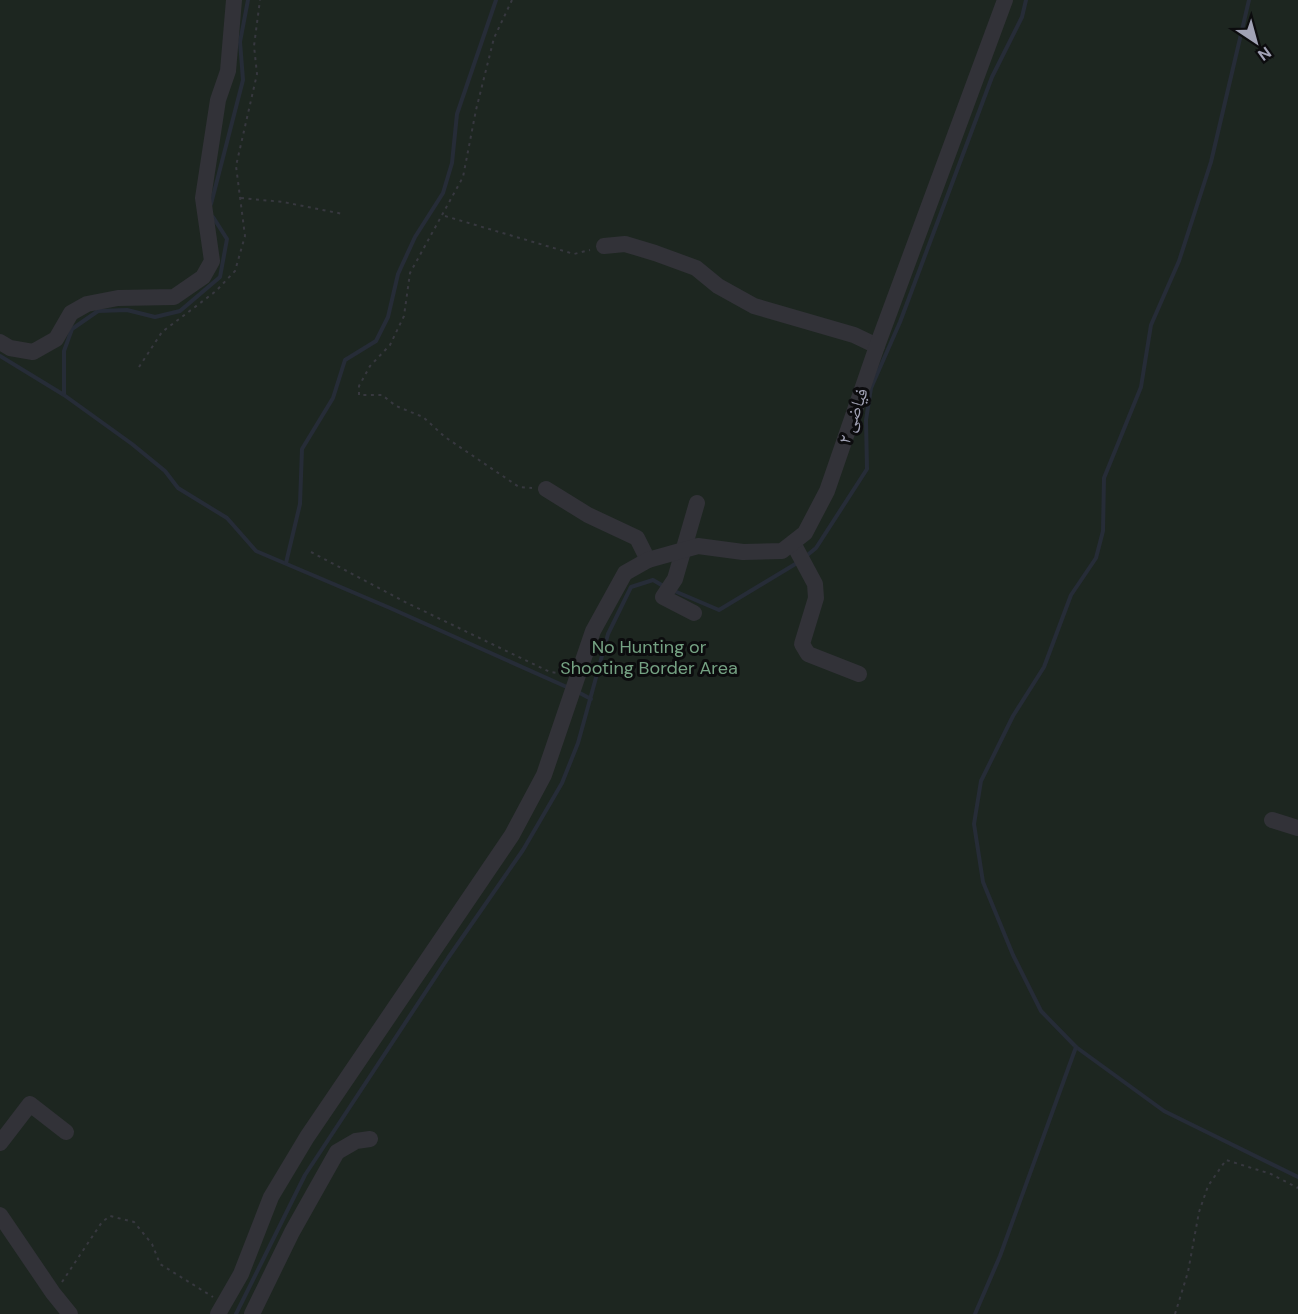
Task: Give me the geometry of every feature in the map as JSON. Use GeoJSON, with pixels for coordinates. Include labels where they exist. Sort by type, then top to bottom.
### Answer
{"type":"FeatureCollection","features":[{"type":"Feature","properties":{"kind":"street"},"geometry":{"type":"LineString","coordinates":[[0,342],[10,348],[33,352],[56,339],[71,313],[87,304],[118,298],[174,297],[203,277],[212,261],[203,198],[218,100],[228,71],[234,0]]}},
{"type":"Feature","properties":{"kind":"street","name":"فیاضی ۲"},"geometry":{"type":"LineString","coordinates":[[795,549],[827,491],[877,346],[1005,0]]}},
{"type":"Feature","properties":{"kind":"street"},"geometry":{"type":"LineString","coordinates":[[604,246],[626,244],[656,253],[696,268],[718,286],[754,306],[854,334],[877,346]]}},
{"type":"Feature","properties":{"kind":"street"},"geometry":{"type":"LineString","coordinates":[[546,489],[588,515],[637,538],[648,560]]}},
{"type":"Feature","properties":{"kind":"street"},"geometry":{"type":"LineString","coordinates":[[694,613],[663,597],[669,588],[683,550],[697,503]]}},
{"type":"Feature","properties":{"kind":"street"},"geometry":{"type":"LineString","coordinates":[[220,1309],[241,1274],[271,1197],[307,1137],[512,835],[544,775],[593,632],[612,593],[625,573],[648,560],[698,546],[743,552],[795,549],[815,584],[816,598],[802,644],[808,654],[859,674]]}},
{"type":"Feature","properties":{"kind":"street"},"geometry":{"type":"LineString","coordinates":[[1272,820],[1298,828]]}},
{"type":"Feature","properties":{"kind":"street"},"geometry":{"type":"LineString","coordinates":[[0,1143],[30,1104],[66,1132]]}},
{"type":"Feature","properties":{"kind":"street"},"geometry":{"type":"LineString","coordinates":[[252,1314],[292,1232],[337,1152],[356,1141],[370,1138]]}},
{"type":"Feature","properties":{"kind":"street"},"geometry":{"type":"LineString","coordinates":[[0,1215],[52,1293],[70,1314]]}},
{"type":"Feature","properties":{"kind":"path"},"geometry":{"type":"LineString","coordinates":[[140,367],[162,332],[216,291],[235,271],[245,236],[236,166],[257,74],[254,46],[260,0]]}},
{"type":"Feature","properties":{"kind":"path"},"geometry":{"type":"LineString","coordinates":[[512,0],[494,38],[476,110],[463,177],[444,216],[410,273],[404,316],[390,345],[369,366],[359,386],[359,395],[382,395],[396,406],[423,417],[445,437],[519,487],[546,489]]}},
{"type":"Feature","properties":{"kind":"path"},"geometry":{"type":"LineString","coordinates":[[241,198],[283,202],[343,214]]}},
{"type":"Feature","properties":{"kind":"path"},"geometry":{"type":"LineString","coordinates":[[444,216],[574,254],[604,246]]}},
{"type":"Feature","properties":{"kind":"path"},"geometry":{"type":"LineString","coordinates":[[311,552],[407,603],[550,672],[573,687]]}},
{"type":"Feature","properties":{"kind":"path"},"geometry":{"type":"LineString","coordinates":[[1175,1314],[1188,1272],[1199,1212],[1208,1186],[1226,1160],[1270,1174],[1298,1188]]}},
{"type":"Feature","properties":{"kind":"path"},"geometry":{"type":"LineString","coordinates":[[52,1293],[102,1222],[110,1215],[134,1222],[152,1244],[160,1264],[220,1309]]}},
{"type":"Feature","properties":{"kind":"green space","name":"No Hunting or Shooting Border Area"},"geometry":{"type":"Polygon","coordinates":[[[0,0],[1298,0],[1298,1314],[0,1314],[0,0]]]}},
{"type":"Feature","properties":{"kind":"waterway"},"geometry":{"type":"LineString","coordinates":[[211,204],[243,80],[240,42],[248,0]]}},
{"type":"Feature","properties":{"kind":"waterway"},"geometry":{"type":"LineString","coordinates":[[286,563],[300,504],[302,449],[333,398],[345,360],[376,341],[388,317],[398,274],[415,237],[443,193],[452,163],[457,114],[496,0]]}},
{"type":"Feature","properties":{"kind":"waterway"},"geometry":{"type":"LineString","coordinates":[[805,557],[816,548],[867,469],[866,420],[871,388],[900,322],[992,77],[1022,17],[1026,0]]}},
{"type":"Feature","properties":{"kind":"waterway"},"geometry":{"type":"LineString","coordinates":[[1249,0],[1211,162],[1179,261],[1151,325],[1141,387],[1104,478],[1103,531],[1096,558],[1071,595],[1044,667],[1013,716],[981,781],[974,824],[983,882],[1013,955],[1041,1011],[1076,1047],[1164,1111],[1298,1177]]}},
{"type":"Feature","properties":{"kind":"waterway"},"geometry":{"type":"LineString","coordinates":[[64,394],[64,351],[72,329],[98,311],[127,310],[155,317],[180,311],[220,277],[227,239],[213,217]]}},
{"type":"Feature","properties":{"kind":"waterway"},"geometry":{"type":"LineString","coordinates":[[0,356],[64,395],[132,444],[165,471],[178,488],[227,518],[256,551],[569,688]]}},
{"type":"Feature","properties":{"kind":"waterway"},"geometry":{"type":"LineString","coordinates":[[672,590],[719,610],[797,563]]}},
{"type":"Feature","properties":{"kind":"waterway"},"geometry":{"type":"LineString","coordinates":[[236,1314],[305,1175],[448,958],[523,850],[562,783],[578,743],[608,634],[631,587],[653,580],[665,587]]}},
{"type":"Feature","properties":{"kind":"waterway"},"geometry":{"type":"LineString","coordinates":[[576,691],[591,699]]}},
{"type":"Feature","properties":{"kind":"waterway"},"geometry":{"type":"LineString","coordinates":[[975,1314],[1000,1256],[1076,1047]]}}]}
